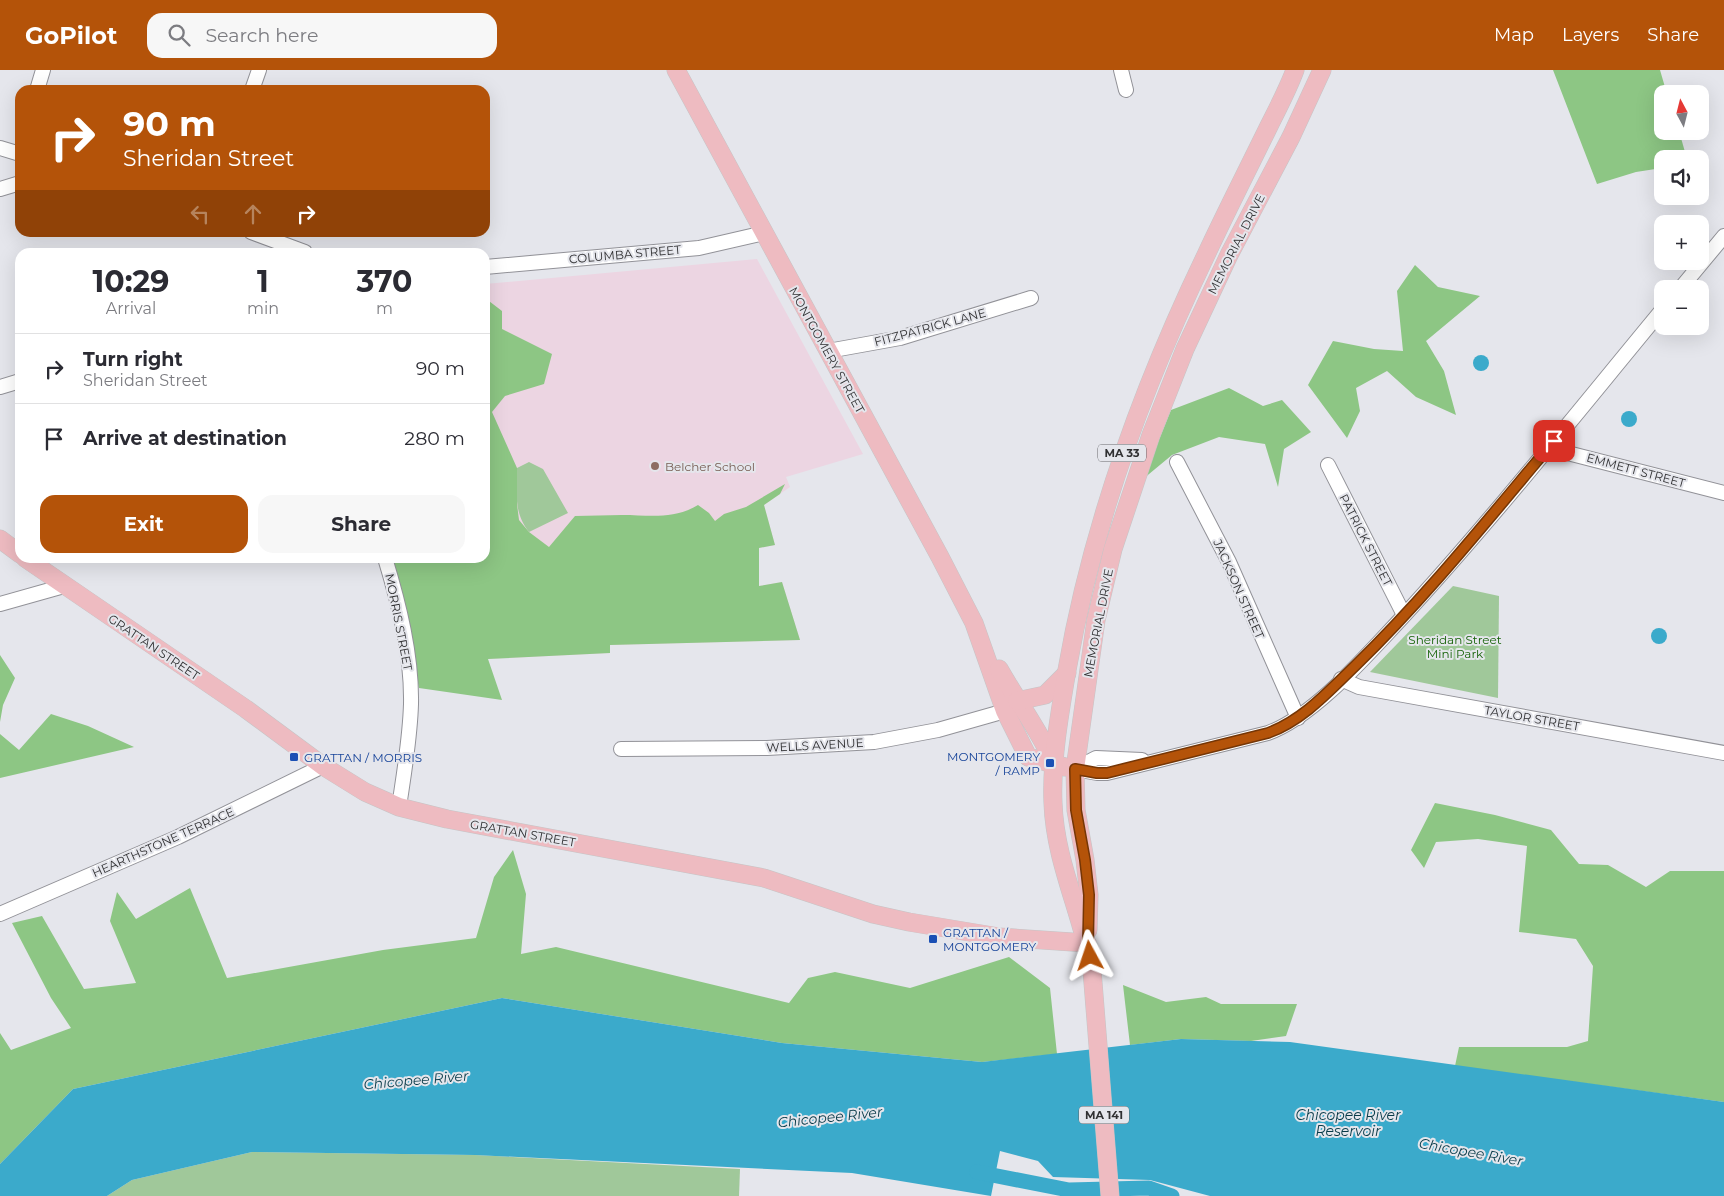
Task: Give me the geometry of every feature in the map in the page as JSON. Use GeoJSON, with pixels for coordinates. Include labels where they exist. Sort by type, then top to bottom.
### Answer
{"type":"FeatureCollection","features":[{"type":"Feature","properties":{"kind":"main road","name":"MONTGOMERY STREET"},"geometry":{"type":"LineString","coordinates":[[676,70],[940,557],[1011,706],[1013,729],[1028,756],[1055,766]]}},
{"type":"Feature","properties":{"kind":"main road","name":"MEMORIAL DRIVE"},"geometry":{"type":"LineString","coordinates":[[1088,943],[1059,852],[1054,817],[1053,787],[1066,673],[1095,543],[1120,457],[1175,320],[1295,70]]}},
{"type":"Feature","properties":{"kind":"main road","name":"MEMORIAL DRIVE"},"geometry":{"type":"LineString","coordinates":[[1088,943],[1087,880],[1076,810],[1075,769],[1103,585],[1118,532],[1151,435],[1196,325],[1291,137],[1322,70]]}},
{"type":"Feature","properties":{"kind":"main road"},"geometry":{"type":"LineString","coordinates":[[0,539],[15,550]]}},
{"type":"Feature","properties":{"kind":"main road","name":"GRATTAN STREET"},"geometry":{"type":"LineString","coordinates":[[32,563],[246,709],[323,766],[365,792],[399,807],[467,823],[764,878],[873,914],[909,922],[999,937],[1088,943]]}},
{"type":"Feature","properties":{"kind":"main road","name":"MEMORIAL DRIVE"},"geometry":{"type":"LineString","coordinates":[[1011,706],[1045,695],[1066,673]]}},
{"type":"Feature","properties":{"kind":"main road","name":"MONTGOMERY STREET"},"geometry":{"type":"LineString","coordinates":[[1011,706],[1041,735],[1055,766]]}},
{"type":"Feature","properties":{"kind":"main road"},"geometry":{"type":"LineString","coordinates":[[1055,766],[1075,769]]}},
{"type":"Feature","properties":{"kind":"main road"},"geometry":{"type":"LineString","coordinates":[[1068,884],[1087,880]]}},
{"type":"Feature","properties":{"kind":"main road","name":"MA 141"},"geometry":{"type":"LineString","coordinates":[[1088,943],[1098,1033],[1110,1196]]}},
{"type":"Feature","properties":{"kind":"street"},"geometry":{"type":"LineString","coordinates":[[38,85],[43,70]]}},
{"type":"Feature","properties":{"kind":"street"},"geometry":{"type":"LineString","coordinates":[[254,85],[259,70]]}},
{"type":"Feature","properties":{"kind":"street"},"geometry":{"type":"LineString","coordinates":[[1121,70],[1126,90]]}},
{"type":"Feature","properties":{"kind":"street"},"geometry":{"type":"LineString","coordinates":[[0,148],[15,150]]}},
{"type":"Feature","properties":{"kind":"street"},"geometry":{"type":"LineString","coordinates":[[0,189],[15,184]]}},
{"type":"Feature","properties":{"kind":"street","name":"COLUMBA STREET"},"geometry":{"type":"LineString","coordinates":[[490,267],[699,248],[764,233]]}},
{"type":"Feature","properties":{"kind":"street"},"geometry":{"type":"LineString","coordinates":[[1687,280],[1724,236]]}},
{"type":"Feature","properties":{"kind":"street"},"geometry":{"type":"LineString","coordinates":[[264,237],[294,248]]}},
{"type":"Feature","properties":{"kind":"street","name":"FITZPATRICK LANE"},"geometry":{"type":"LineString","coordinates":[[828,352],[900,338],[1031,298]]}},
{"type":"Feature","properties":{"kind":"street"},"geometry":{"type":"LineString","coordinates":[[1075,769],[1107,773],[1268,733],[1288,726],[1341,680],[1462,552],[1654,320]]}},
{"type":"Feature","properties":{"kind":"street"},"geometry":{"type":"LineString","coordinates":[[0,387],[15,382]]}},
{"type":"Feature","properties":{"kind":"street","name":"EMMETT STREET"},"geometry":{"type":"LineString","coordinates":[[1548,448],[1724,493]]}},
{"type":"Feature","properties":{"kind":"street","name":"JACKSON STREET"},"geometry":{"type":"LineString","coordinates":[[1178,462],[1229,562],[1298,718]]}},
{"type":"Feature","properties":{"kind":"street","name":"PATRICK STREET"},"geometry":{"type":"LineString","coordinates":[[1328,465],[1404,615]]}},
{"type":"Feature","properties":{"kind":"street","name":"MORRIS STREET"},"geometry":{"type":"LineString","coordinates":[[386,563],[402,626],[410,669],[411,704],[399,807]]}},
{"type":"Feature","properties":{"kind":"street"},"geometry":{"type":"LineString","coordinates":[[0,604],[64,586]]}},
{"type":"Feature","properties":{"kind":"street","name":"TAYLOR STREET"},"geometry":{"type":"LineString","coordinates":[[1341,680],[1359,687],[1724,753]]}},
{"type":"Feature","properties":{"kind":"street","name":"WELLS AVENUE"},"geometry":{"type":"LineString","coordinates":[[621,749],[767,748],[874,742],[938,730],[1011,706]]}},
{"type":"Feature","properties":{"kind":"street","name":"HEARTHSTONE TERRACE"},"geometry":{"type":"LineString","coordinates":[[0,914],[178,837],[323,766]]}},
{"type":"Feature","properties":{"kind":"shaded area","name":"Belcher School"},"geometry":{"type":"Polygon","coordinates":[[[757,259],[863,454],[786,477],[790,487],[764,505],[775,545],[759,548],[759,586],[782,582],[800,640],[610,645],[610,653],[425,662],[482,563],[490,563],[490,284],[757,259]]]}},
{"type":"Feature","properties":{"kind":"green space"},"geometry":{"type":"Polygon","coordinates":[[[1553,70],[1660,70],[1664,85],[1654,85],[1654,140],[1682,140],[1684,150],[1654,150],[1654,169],[1636,172],[1597,184],[1553,70]]]}},
{"type":"Feature","properties":{"kind":"green space"},"geometry":{"type":"Polygon","coordinates":[[[1415,265],[1438,287],[1480,296],[1426,341],[1444,371],[1456,415],[1416,397],[1387,371],[1356,388],[1360,411],[1347,438],[1308,385],[1333,341],[1374,349],[1403,351],[1397,291],[1415,265]]]}},
{"type":"Feature","properties":{"kind":"green space"},"geometry":{"type":"Polygon","coordinates":[[[490,302],[502,311],[502,329],[552,354],[544,384],[505,396],[492,412],[517,468],[519,520],[529,532],[549,547],[575,516],[661,516],[679,513],[698,505],[709,513],[715,521],[724,514],[746,507],[785,484],[780,494],[764,505],[775,545],[759,548],[759,586],[782,582],[800,640],[610,645],[610,653],[488,659],[502,700],[419,688],[394,563],[490,563],[490,302]]]}},
{"type":"Feature","properties":{"kind":"green space"},"geometry":{"type":"Polygon","coordinates":[[[1229,388],[1263,406],[1282,400],[1311,432],[1284,449],[1278,487],[1265,444],[1219,437],[1172,455],[1143,479],[1171,410],[1229,388]]]}},
{"type":"Feature","properties":{"kind":"green space"},"geometry":{"type":"Polygon","coordinates":[[[529,462],[543,469],[568,513],[529,532],[520,517],[518,509],[517,468],[529,462]]]}},
{"type":"Feature","properties":{"kind":"green space","name":"Sheridan Street Mini Park"},"geometry":{"type":"Polygon","coordinates":[[[1453,586],[1499,596],[1498,698],[1370,672],[1453,586]]]}},
{"type":"Feature","properties":{"kind":"green space"},"geometry":{"type":"Polygon","coordinates":[[[0,655],[15,678],[3,705],[0,722],[0,655]]]}},
{"type":"Feature","properties":{"kind":"green space"},"geometry":{"type":"Polygon","coordinates":[[[51,714],[88,726],[134,747],[0,778],[0,734],[19,750],[51,714]]]}},
{"type":"Feature","properties":{"kind":"green space"},"geometry":{"type":"Polygon","coordinates":[[[1435,803],[1495,815],[1551,830],[1579,864],[1608,865],[1646,887],[1670,871],[1724,871],[1724,1102],[1455,1066],[1459,1047],[1567,1047],[1588,1041],[1593,966],[1576,939],[1519,932],[1527,846],[1478,839],[1436,842],[1424,868],[1411,850],[1435,803]]]}},
{"type":"Feature","properties":{"kind":"green space"},"geometry":{"type":"Polygon","coordinates":[[[513,850],[526,894],[521,954],[556,947],[789,1003],[808,978],[835,972],[910,988],[1009,957],[1050,988],[1057,1054],[982,1062],[782,1043],[502,998],[73,1089],[0,1164],[0,1033],[11,1050],[71,1028],[51,998],[12,923],[42,916],[84,989],[136,983],[110,921],[117,892],[136,919],[190,888],[227,978],[383,950],[476,938],[494,877],[513,850]]]}},
{"type":"Feature","properties":{"kind":"green space"},"geometry":{"type":"Polygon","coordinates":[[[1123,985],[1166,1002],[1206,997],[1221,1004],[1297,1004],[1286,1036],[1251,1041],[1181,1039],[1130,1045],[1123,985]]]}},
{"type":"Feature","properties":{"kind":"green space"},"geometry":{"type":"Polygon","coordinates":[[[252,1152],[475,1155],[740,1169],[739,1196],[107,1196],[132,1180],[252,1152]]]}},
{"type":"Feature","properties":{"kind":"water"},"geometry":{"type":"Polygon","coordinates":[[[1481,355],[1487,357],[1489,363],[1487,369],[1481,371],[1475,369],[1473,363],[1475,357],[1481,355]]]}},
{"type":"Feature","properties":{"kind":"water"},"geometry":{"type":"Polygon","coordinates":[[[1629,411],[1635,413],[1637,419],[1635,425],[1629,427],[1623,425],[1621,419],[1623,413],[1629,411]]]}},
{"type":"Feature","properties":{"kind":"water"},"geometry":{"type":"Polygon","coordinates":[[[1659,628],[1665,630],[1667,636],[1665,642],[1659,644],[1653,642],[1651,636],[1653,630],[1659,628]]]}},
{"type":"Feature","properties":{"kind":"water"},"geometry":{"type":"Polygon","coordinates":[[[502,998],[782,1043],[982,1062],[1181,1039],[1290,1042],[1724,1102],[1724,1196],[1210,1196],[1150,1180],[1053,1177],[1038,1161],[1000,1151],[991,1196],[852,1173],[475,1155],[252,1152],[132,1180],[107,1196],[0,1196],[0,1164],[73,1089],[502,998]]]}},
{"type":"Feature","properties":{"kind":"waterway"},"geometry":{"type":"LineString","coordinates":[[977,1172],[1069,1190],[1149,1188],[1172,1196]]}},
{"type":"Feature","properties":{"kind":"place","name":"Belcher School"},"geometry":{"type":"Point","coordinates":[655,466]}},
{"type":"Feature","properties":{"kind":"place","name":"GRATTAN / MORRIS"},"geometry":{"type":"Point","coordinates":[294,757]}},
{"type":"Feature","properties":{"kind":"place","name":"MONTGOMERY / RAMP"},"geometry":{"type":"Point","coordinates":[1050,763]}},
{"type":"Feature","properties":{"kind":"place","name":"GRATTAN / MONTGOMERY"},"geometry":{"type":"Point","coordinates":[933,939]}},
{"type":"Feature","properties":{"kind":"route"},"geometry":{"type":"LineString","coordinates":[[1090,956],[1088,943],[1089,895],[1076,810],[1075,769],[1107,773],[1268,733],[1288,726],[1312,707],[1376,645],[1462,552],[1554,441]]}},
{"type":"Feature","properties":{"kind":"water label","name":"Chicopee River"},"geometry":{"type":"Point","coordinates":[416,1080]}},
{"type":"Feature","properties":{"kind":"water label","name":"Chicopee River"},"geometry":{"type":"Point","coordinates":[830,1117]}},
{"type":"Feature","properties":{"kind":"water label","name":"Chicopee River Reservoir"},"geometry":{"type":"Point","coordinates":[1348,1124]}},
{"type":"Feature","properties":{"kind":"water label","name":"Chicopee River"},"geometry":{"type":"Point","coordinates":[1471,1152]}}]}
